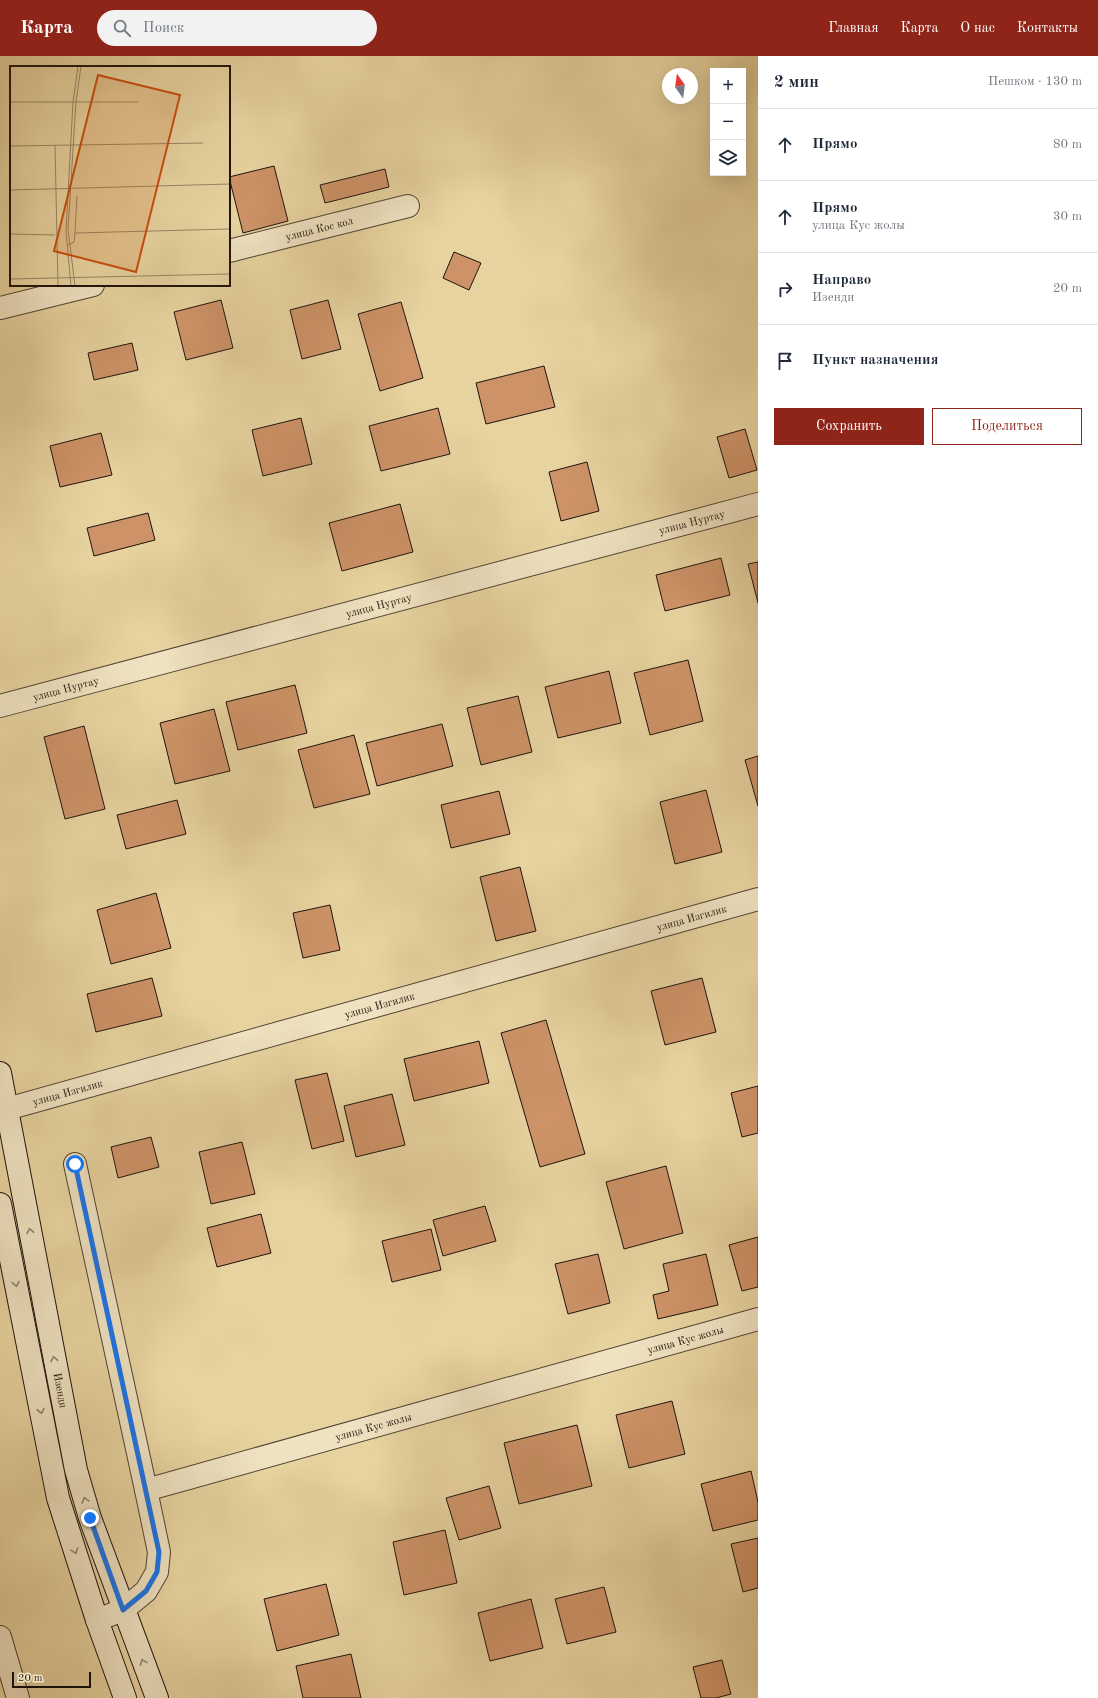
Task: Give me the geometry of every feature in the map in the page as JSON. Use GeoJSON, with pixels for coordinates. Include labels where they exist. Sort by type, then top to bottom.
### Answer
{"type":"FeatureCollection","features":[{"type":"Feature","properties":{"kind":"street","name":"улица Кос кол"},"geometry":{"type":"LineString","coordinates":[[230,251],[408,206]]}},
{"type":"Feature","properties":{"kind":"street"},"geometry":{"type":"LineString","coordinates":[[0,308],[89,286]]}},
{"type":"Feature","properties":{"kind":"street","name":"улица Нуртау"},"geometry":{"type":"LineString","coordinates":[[0,706],[758,504]]}},
{"type":"Feature","properties":{"kind":"street","name":"улица Изгилик"},"geometry":{"type":"LineString","coordinates":[[3,1110],[758,899]]}},
{"type":"Feature","properties":{"kind":"street","name":"Изенди"},"geometry":{"type":"LineString","coordinates":[[0,1073],[3,1110],[76,1470],[90,1518],[157,1698]]}},
{"type":"Feature","properties":{"kind":"street"},"geometry":{"type":"LineString","coordinates":[[75,1164],[159,1552],[157,1572],[146,1591],[123,1610],[97,1620]]}},
{"type":"Feature","properties":{"kind":"street","name":"Изенди"},"geometry":{"type":"LineString","coordinates":[[0,1204],[58,1498],[97,1620],[125,1698]]}},
{"type":"Feature","properties":{"kind":"street","name":"улица Кус жолы"},"geometry":{"type":"LineString","coordinates":[[146,1490],[758,1320]]}},
{"type":"Feature","properties":{"kind":"street"},"geometry":{"type":"LineString","coordinates":[[0,1638],[18,1698]]}},
{"type":"Feature","properties":{"kind":"building"},"geometry":{"type":"Polygon","coordinates":[[[274,166],[288,221],[243,233],[230,177],[274,166]]]}},
{"type":"Feature","properties":{"kind":"building"},"geometry":{"type":"Polygon","coordinates":[[[385,169],[389,187],[325,203],[320,185],[385,169]]]}},
{"type":"Feature","properties":{"kind":"building"},"geometry":{"type":"Polygon","coordinates":[[[454,252],[481,263],[469,290],[443,278],[454,252]]]}},
{"type":"Feature","properties":{"kind":"building"},"geometry":{"type":"Polygon","coordinates":[[[221,300],[233,348],[186,360],[174,312],[221,300]]]}},
{"type":"Feature","properties":{"kind":"building"},"geometry":{"type":"Polygon","coordinates":[[[328,300],[341,349],[302,359],[290,310],[328,300]]]}},
{"type":"Feature","properties":{"kind":"building"},"geometry":{"type":"Polygon","coordinates":[[[401,302],[423,378],[380,391],[358,314],[401,302]]]}},
{"type":"Feature","properties":{"kind":"building"},"geometry":{"type":"Polygon","coordinates":[[[132,343],[138,370],[94,380],[88,353],[132,343]]]}},
{"type":"Feature","properties":{"kind":"building"},"geometry":{"type":"Polygon","coordinates":[[[544,366],[555,407],[486,424],[476,383],[544,366]]]}},
{"type":"Feature","properties":{"kind":"building"},"geometry":{"type":"Polygon","coordinates":[[[438,408],[450,454],[381,471],[369,426],[438,408]]]}},
{"type":"Feature","properties":{"kind":"building"},"geometry":{"type":"Polygon","coordinates":[[[301,418],[312,464],[263,476],[252,430],[301,418]]]}},
{"type":"Feature","properties":{"kind":"building"},"geometry":{"type":"Polygon","coordinates":[[[745,429],[757,470],[729,478],[717,437],[745,429]]]}},
{"type":"Feature","properties":{"kind":"building"},"geometry":{"type":"Polygon","coordinates":[[[101,433],[112,475],[60,487],[50,446],[101,433]]]}},
{"type":"Feature","properties":{"kind":"building"},"geometry":{"type":"Polygon","coordinates":[[[587,462],[599,511],[561,521],[549,472],[587,462]]]}},
{"type":"Feature","properties":{"kind":"building"},"geometry":{"type":"Polygon","coordinates":[[[400,504],[413,552],[342,571],[329,523],[400,504]]]}},
{"type":"Feature","properties":{"kind":"building"},"geometry":{"type":"Polygon","coordinates":[[[148,513],[155,540],[94,556],[87,528],[148,513]]]}},
{"type":"Feature","properties":{"kind":"building"},"geometry":{"type":"Polygon","coordinates":[[[721,558],[730,595],[665,611],[656,575],[721,558]]]}},
{"type":"Feature","properties":{"kind":"building"},"geometry":{"type":"Polygon","coordinates":[[[758,562],[758,603],[748,564],[758,562]]]}},
{"type":"Feature","properties":{"kind":"building"},"geometry":{"type":"Polygon","coordinates":[[[688,660],[703,721],[650,735],[634,673],[688,660]]]}},
{"type":"Feature","properties":{"kind":"building"},"geometry":{"type":"Polygon","coordinates":[[[609,671],[621,723],[558,738],[545,687],[609,671]]]}},
{"type":"Feature","properties":{"kind":"building"},"geometry":{"type":"Polygon","coordinates":[[[295,685],[307,733],[238,750],[226,702],[295,685]]]}},
{"type":"Feature","properties":{"kind":"building"},"geometry":{"type":"Polygon","coordinates":[[[518,696],[532,752],[481,765],[467,708],[518,696]]]}},
{"type":"Feature","properties":{"kind":"building"},"geometry":{"type":"Polygon","coordinates":[[[214,709],[230,771],[175,784],[160,723],[214,709]]]}},
{"type":"Feature","properties":{"kind":"building"},"geometry":{"type":"Polygon","coordinates":[[[442,724],[453,766],[377,786],[366,743],[442,724]]]}},
{"type":"Feature","properties":{"kind":"building"},"geometry":{"type":"Polygon","coordinates":[[[84,726],[105,809],[65,819],[44,737],[84,726]]]}},
{"type":"Feature","properties":{"kind":"building"},"geometry":{"type":"Polygon","coordinates":[[[354,735],[370,794],[314,808],[298,750],[354,735]]]}},
{"type":"Feature","properties":{"kind":"building"},"geometry":{"type":"Polygon","coordinates":[[[758,756],[758,806],[745,760],[758,756]]]}},
{"type":"Feature","properties":{"kind":"building"},"geometry":{"type":"Polygon","coordinates":[[[706,790],[722,852],[675,864],[660,802],[706,790]]]}},
{"type":"Feature","properties":{"kind":"building"},"geometry":{"type":"Polygon","coordinates":[[[499,791],[510,834],[451,848],[441,805],[499,791]]]}},
{"type":"Feature","properties":{"kind":"building"},"geometry":{"type":"Polygon","coordinates":[[[177,800],[186,834],[126,849],[117,815],[177,800]]]}},
{"type":"Feature","properties":{"kind":"building"},"geometry":{"type":"Polygon","coordinates":[[[520,867],[536,931],[496,941],[480,877],[520,867]]]}},
{"type":"Feature","properties":{"kind":"building"},"geometry":{"type":"Polygon","coordinates":[[[156,893],[171,948],[111,964],[97,910],[156,893]]]}},
{"type":"Feature","properties":{"kind":"building"},"geometry":{"type":"Polygon","coordinates":[[[330,905],[340,950],[303,958],[293,913],[330,905]]]}},
{"type":"Feature","properties":{"kind":"building"},"geometry":{"type":"Polygon","coordinates":[[[152,978],[162,1016],[96,1032],[87,994],[152,978]]]}},
{"type":"Feature","properties":{"kind":"building"},"geometry":{"type":"Polygon","coordinates":[[[702,978],[716,1032],[665,1045],[651,991],[702,978]]]}},
{"type":"Feature","properties":{"kind":"building"},"geometry":{"type":"Polygon","coordinates":[[[546,1020],[585,1154],[540,1167],[501,1033],[546,1020]]]}},
{"type":"Feature","properties":{"kind":"building"},"geometry":{"type":"Polygon","coordinates":[[[479,1041],[489,1083],[414,1101],[404,1059],[479,1041]]]}},
{"type":"Feature","properties":{"kind":"building"},"geometry":{"type":"Polygon","coordinates":[[[327,1073],[344,1141],[312,1149],[295,1080],[327,1073]]]}},
{"type":"Feature","properties":{"kind":"building"},"geometry":{"type":"Polygon","coordinates":[[[758,1086],[758,1133],[742,1137],[731,1093],[758,1086]]]}},
{"type":"Feature","properties":{"kind":"building"},"geometry":{"type":"Polygon","coordinates":[[[392,1094],[405,1145],[356,1157],[344,1106],[392,1094]]]}},
{"type":"Feature","properties":{"kind":"building"},"geometry":{"type":"Polygon","coordinates":[[[151,1137],[159,1167],[118,1178],[111,1147],[151,1137]]]}},
{"type":"Feature","properties":{"kind":"building"},"geometry":{"type":"Polygon","coordinates":[[[242,1142],[255,1194],[211,1204],[199,1152],[242,1142]]]}},
{"type":"Feature","properties":{"kind":"building"},"geometry":{"type":"Polygon","coordinates":[[[666,1166],[683,1233],[624,1249],[606,1182],[666,1166]]]}},
{"type":"Feature","properties":{"kind":"building"},"geometry":{"type":"Polygon","coordinates":[[[485,1206],[496,1241],[443,1256],[433,1220],[485,1206]]]}},
{"type":"Feature","properties":{"kind":"building"},"geometry":{"type":"Polygon","coordinates":[[[261,1214],[271,1253],[217,1267],[207,1228],[261,1214]]]}},
{"type":"Feature","properties":{"kind":"building"},"geometry":{"type":"Polygon","coordinates":[[[431,1229],[441,1270],[392,1282],[382,1241],[431,1229]]]}},
{"type":"Feature","properties":{"kind":"building"},"geometry":{"type":"Polygon","coordinates":[[[758,1237],[758,1287],[742,1291],[729,1245],[758,1237]]]}},
{"type":"Feature","properties":{"kind":"building"},"geometry":{"type":"Polygon","coordinates":[[[598,1254],[610,1303],[568,1314],[555,1264],[598,1254]]]}},
{"type":"Feature","properties":{"kind":"building"},"geometry":{"type":"Polygon","coordinates":[[[706,1254],[718,1305],[658,1319],[653,1295],[669,1291],[663,1264],[706,1254]]]}},
{"type":"Feature","properties":{"kind":"building"},"geometry":{"type":"Polygon","coordinates":[[[672,1401],[685,1454],[629,1468],[616,1415],[672,1401]]]}},
{"type":"Feature","properties":{"kind":"building"},"geometry":{"type":"Polygon","coordinates":[[[577,1425],[592,1486],[519,1504],[504,1443],[577,1425]]]}},
{"type":"Feature","properties":{"kind":"building"},"geometry":{"type":"Polygon","coordinates":[[[751,1471],[758,1502],[758,1520],[713,1531],[701,1484],[751,1471]]]}},
{"type":"Feature","properties":{"kind":"building"},"geometry":{"type":"Polygon","coordinates":[[[489,1486],[501,1528],[459,1540],[446,1498],[489,1486]]]}},
{"type":"Feature","properties":{"kind":"building"},"geometry":{"type":"Polygon","coordinates":[[[445,1530],[457,1583],[404,1595],[393,1542],[445,1530]]]}},
{"type":"Feature","properties":{"kind":"building"},"geometry":{"type":"Polygon","coordinates":[[[758,1538],[758,1588],[743,1592],[731,1544],[758,1538]]]}},
{"type":"Feature","properties":{"kind":"building"},"geometry":{"type":"Polygon","coordinates":[[[326,1584],[339,1635],[277,1651],[264,1599],[326,1584]]]}},
{"type":"Feature","properties":{"kind":"building"},"geometry":{"type":"Polygon","coordinates":[[[604,1587],[616,1632],[567,1644],[555,1599],[604,1587]]]}},
{"type":"Feature","properties":{"kind":"building"},"geometry":{"type":"Polygon","coordinates":[[[531,1599],[543,1648],[490,1661],[478,1613],[531,1599]]]}},
{"type":"Feature","properties":{"kind":"building"},"geometry":{"type":"Polygon","coordinates":[[[351,1654],[361,1698],[303,1698],[296,1666],[351,1654]]]}},
{"type":"Feature","properties":{"kind":"building"},"geometry":{"type":"Polygon","coordinates":[[[722,1660],[731,1694],[716,1698],[701,1698],[693,1667],[722,1660]]]}},
{"type":"Feature","properties":{"kind":"route"},"geometry":{"type":"LineString","coordinates":[[75,1164],[159,1552],[157,1572],[146,1591],[123,1610],[90,1518]]}}]}
